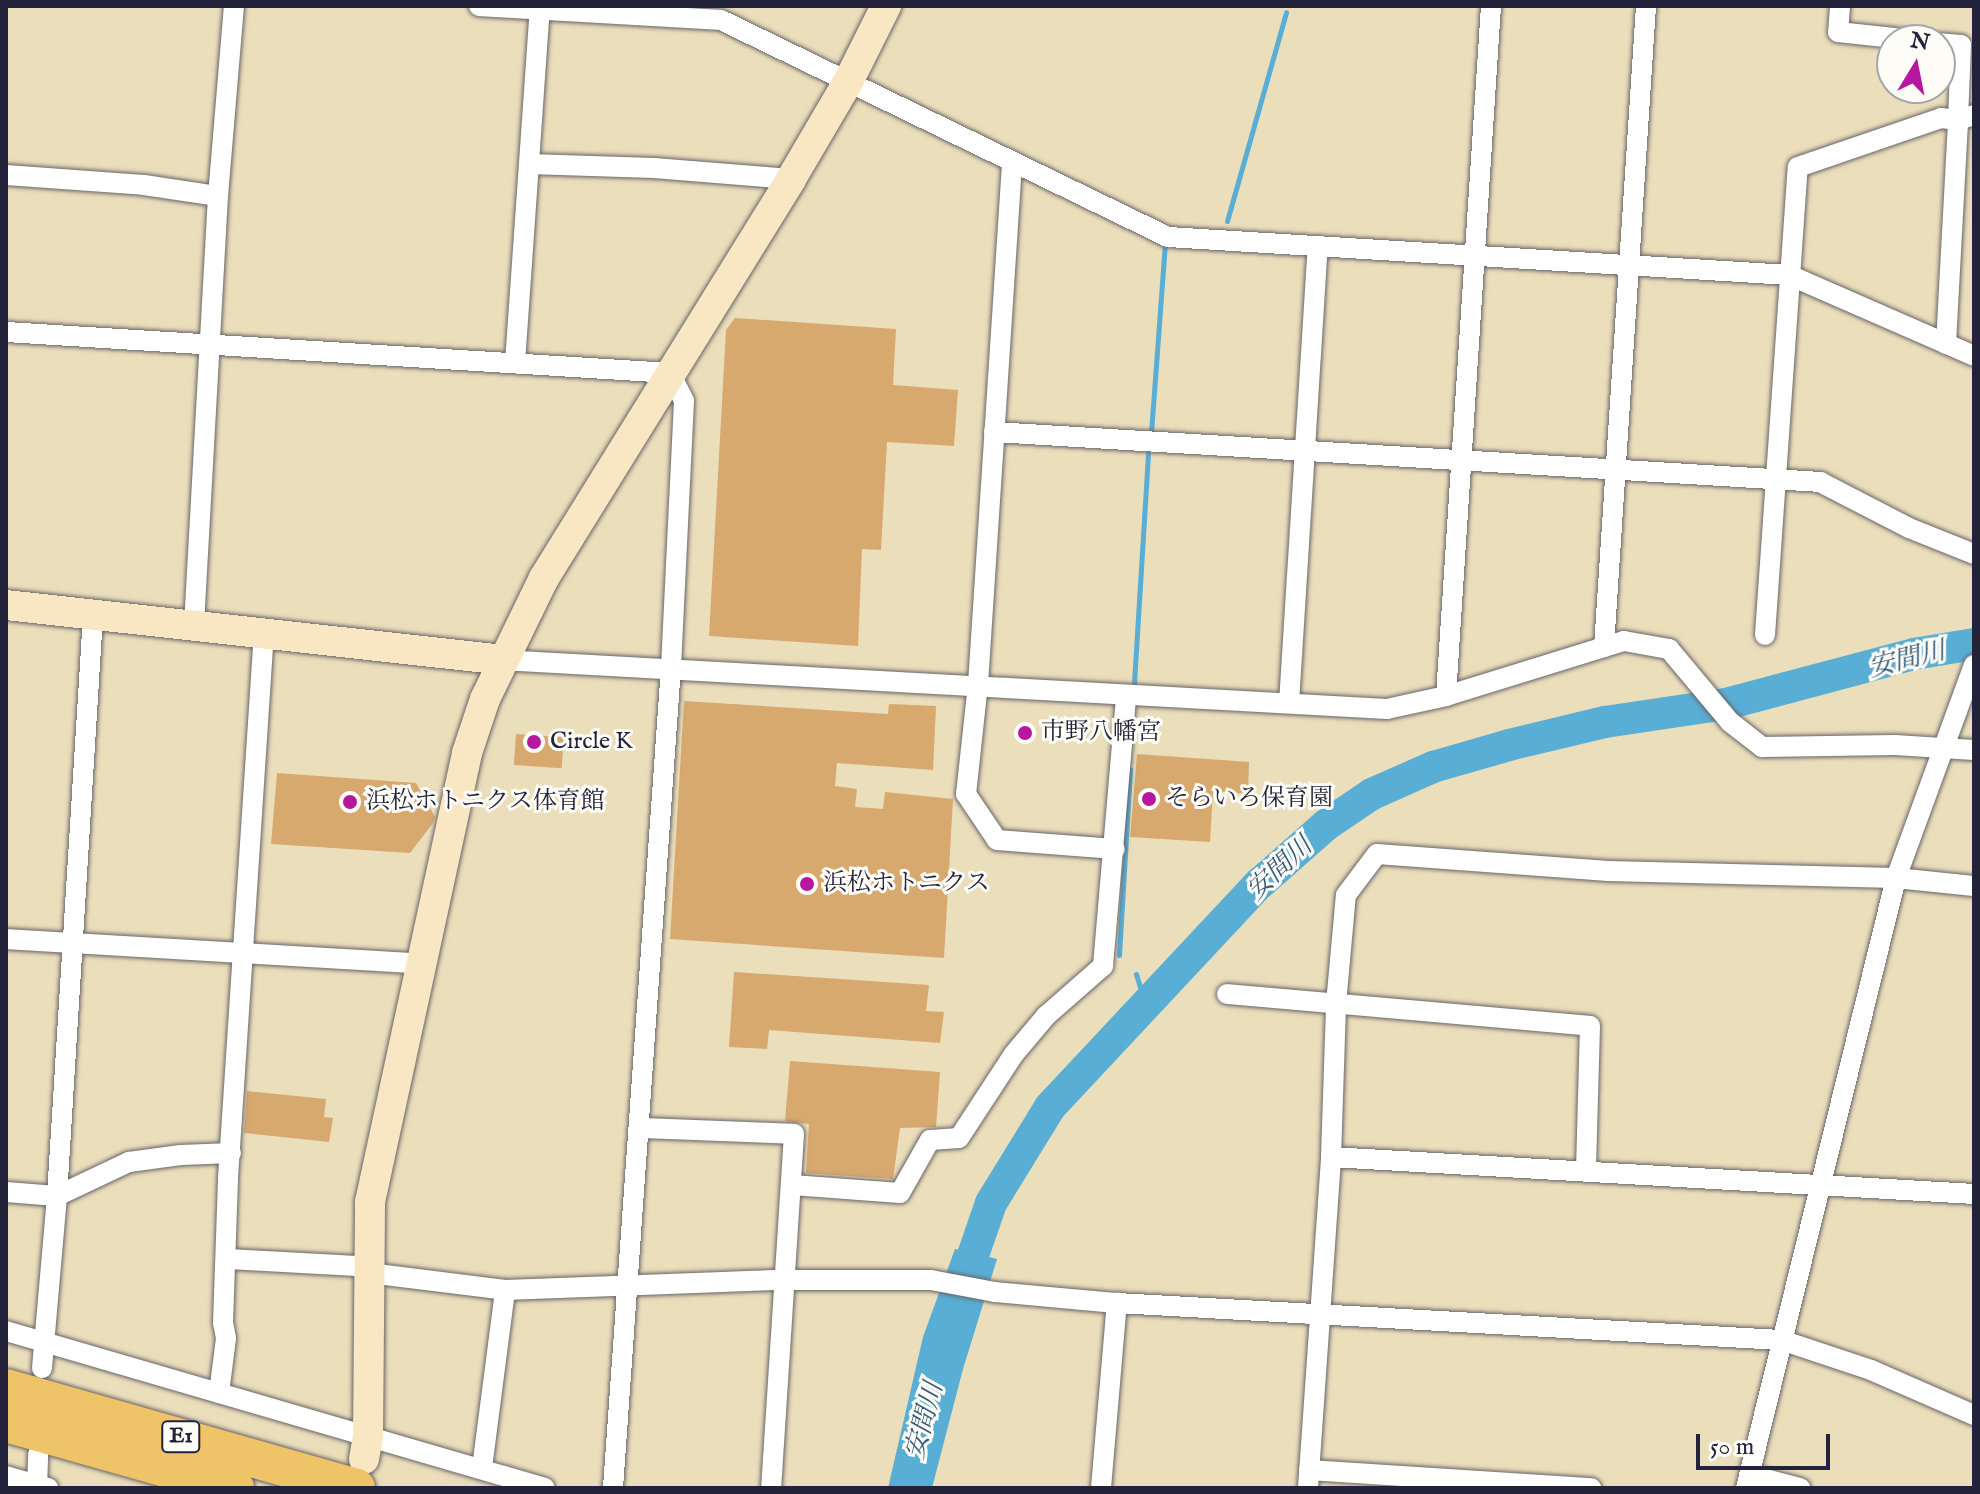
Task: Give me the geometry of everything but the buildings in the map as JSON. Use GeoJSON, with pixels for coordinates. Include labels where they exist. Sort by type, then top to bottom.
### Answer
{"type":"FeatureCollection","features":[{"type":"Feature","properties":{"kind":"highway","name":"E1"},"geometry":{"type":"LineString","coordinates":[[6,1388],[363,1461]]}},
{"type":"Feature","properties":{"kind":"highway","name":"E1"},"geometry":{"type":"LineString","coordinates":[[6,1423],[235,1488]]}},
{"type":"Feature","properties":{"kind":"street"},"geometry":{"type":"LineString","coordinates":[[194,625],[218,196],[234,6]]}},
{"type":"Feature","properties":{"kind":"street"},"geometry":{"type":"LineString","coordinates":[[479,6],[722,13],[1012,164],[1168,237],[1789,275],[1974,356]]}},
{"type":"Feature","properties":{"kind":"street"},"geometry":{"type":"LineString","coordinates":[[363,1461],[370,1202],[467,753],[501,660],[544,578],[791,179],[849,80],[886,6]]}},
{"type":"Feature","properties":{"kind":"street"},"geometry":{"type":"LineString","coordinates":[[1446,696],[1491,6]]}},
{"type":"Feature","properties":{"kind":"street"},"geometry":{"type":"LineString","coordinates":[[1604,647],[1646,6]]}},
{"type":"Feature","properties":{"kind":"street"},"geometry":{"type":"LineString","coordinates":[[1840,6],[1838,32],[1876,36]]}},
{"type":"Feature","properties":{"kind":"street"},"geometry":{"type":"LineString","coordinates":[[515,363],[540,8]]}},
{"type":"Feature","properties":{"kind":"street"},"geometry":{"type":"LineString","coordinates":[[1946,344],[1966,118],[1961,45],[1956,45]]}},
{"type":"Feature","properties":{"kind":"street"},"geometry":{"type":"LineString","coordinates":[[1765,635],[1798,167],[1941,118],[1966,118]]}},
{"type":"Feature","properties":{"kind":"street"},"geometry":{"type":"LineString","coordinates":[[529,164],[654,168],[791,179]]}},
{"type":"Feature","properties":{"kind":"street"},"geometry":{"type":"LineString","coordinates":[[1012,164],[978,684],[966,794],[997,840],[1115,849]]}},
{"type":"Feature","properties":{"kind":"street"},"geometry":{"type":"LineString","coordinates":[[6,175],[144,185],[218,196]]}},
{"type":"Feature","properties":{"kind":"street"},"geometry":{"type":"LineString","coordinates":[[1289,703],[1318,247]]}},
{"type":"Feature","properties":{"kind":"street"},"geometry":{"type":"LineString","coordinates":[[6,332],[670,373]]}},
{"type":"Feature","properties":{"kind":"street"},"geometry":{"type":"LineString","coordinates":[[613,1488],[671,667],[684,401],[670,373]]}},
{"type":"Feature","properties":{"kind":"street"},"geometry":{"type":"LineString","coordinates":[[994,432],[1820,482],[1909,528],[1974,554]]}},
{"type":"Feature","properties":{"kind":"street"},"geometry":{"type":"LineString","coordinates":[[6,605],[264,631],[501,660],[1387,709],[1446,696],[1624,641],[1669,649],[1730,722],[1762,747],[1974,750]]}},
{"type":"Feature","properties":{"kind":"street"},"geometry":{"type":"LineString","coordinates":[[42,1368],[57,1196],[93,616]]}},
{"type":"Feature","properties":{"kind":"street"},"geometry":{"type":"LineString","coordinates":[[219,1393],[226,1338],[223,1323],[231,1153],[264,631]]}},
{"type":"Feature","properties":{"kind":"street"},"geometry":{"type":"LineString","coordinates":[[1800,1488],[1748,1482],[1896,878],[1972,672]]}},
{"type":"Feature","properties":{"kind":"street"},"geometry":{"type":"LineString","coordinates":[[792,1185],[900,1193],[930,1140],[959,1138],[993,1085],[1038,1025],[1103,966],[1126,695]]}},
{"type":"Feature","properties":{"kind":"street"},"geometry":{"type":"LineString","coordinates":[[1591,1488],[1308,1479],[1331,1157],[1336,1004],[1346,895],[1377,854],[1608,871],[1896,878],[1974,886]]}},
{"type":"Feature","properties":{"kind":"street"},"geometry":{"type":"LineString","coordinates":[[6,939],[422,964]]}},
{"type":"Feature","properties":{"kind":"street"},"geometry":{"type":"LineString","coordinates":[[1227,994],[1590,1026],[1586,1170]]}},
{"type":"Feature","properties":{"kind":"street"},"geometry":{"type":"LineString","coordinates":[[640,1128],[794,1134],[782,1280],[771,1488]]}},
{"type":"Feature","properties":{"kind":"street"},"geometry":{"type":"LineString","coordinates":[[6,1192],[57,1196],[129,1162],[181,1155],[231,1153]]}},
{"type":"Feature","properties":{"kind":"street"},"geometry":{"type":"LineString","coordinates":[[1331,1157],[1974,1194]]}},
{"type":"Feature","properties":{"kind":"street"},"geometry":{"type":"LineString","coordinates":[[228,1259],[357,1266],[369,1273],[505,1290],[782,1280],[935,1280],[995,1292],[1117,1303],[1781,1340],[1871,1370],[1974,1415]]}},
{"type":"Feature","properties":{"kind":"street"},"geometry":{"type":"LineString","coordinates":[[482,1468],[505,1290]]}},
{"type":"Feature","properties":{"kind":"street"},"geometry":{"type":"LineString","coordinates":[[1101,1488],[1117,1303]]}},
{"type":"Feature","properties":{"kind":"street"},"geometry":{"type":"LineString","coordinates":[[6,1331],[219,1393],[363,1461],[482,1468],[545,1488]]}},
{"type":"Feature","properties":{"kind":"street"},"geometry":{"type":"LineString","coordinates":[[6,1476],[40,1487],[38,1454]]}},
{"type":"Feature","properties":{"kind":"water"},"geometry":{"type":"Polygon","coordinates":[[[955,1249],[997,1259],[963,1369],[932,1488],[888,1488],[923,1337],[955,1249]]]}},
{"type":"Feature","properties":{"kind":"waterway"},"geometry":{"type":"LineString","coordinates":[[1227,221],[1286,12]]}},
{"type":"Feature","properties":{"kind":"waterway"},"geometry":{"type":"LineString","coordinates":[[1151,433],[1165,244]]}},
{"type":"Feature","properties":{"kind":"waterway"},"geometry":{"type":"LineString","coordinates":[[1134,683],[1148,453]]}},
{"type":"Feature","properties":{"kind":"waterway","name":"安間川"},"geometry":{"type":"LineString","coordinates":[[960,1293],[991,1203],[1050,1107],[1259,884],[1326,825],[1372,794],[1433,767],[1509,745],[1605,722],[1726,704],[1914,654],[1974,644]]}},
{"type":"Feature","properties":{"kind":"waterway"},"geometry":{"type":"LineString","coordinates":[[1119,955],[1130,769]]}},
{"type":"Feature","properties":{"kind":"waterway"},"geometry":{"type":"LineString","coordinates":[[1136,974],[1146,1006]]}},
{"type":"Feature","properties":{"kind":"place","name":"市野八幡宮"},"geometry":{"type":"Point","coordinates":[1025,733]}},
{"type":"Feature","properties":{"kind":"place","name":"Circle K"},"geometry":{"type":"Point","coordinates":[534,742]}},
{"type":"Feature","properties":{"kind":"place","name":"そらいろ保育園"},"geometry":{"type":"Point","coordinates":[1149,799]}},
{"type":"Feature","properties":{"kind":"place","name":"浜松ホトニクス体育館"},"geometry":{"type":"Point","coordinates":[350,802]}},
{"type":"Feature","properties":{"kind":"place","name":"浜松ホトニクス"},"geometry":{"type":"Point","coordinates":[807,884]}}]}
